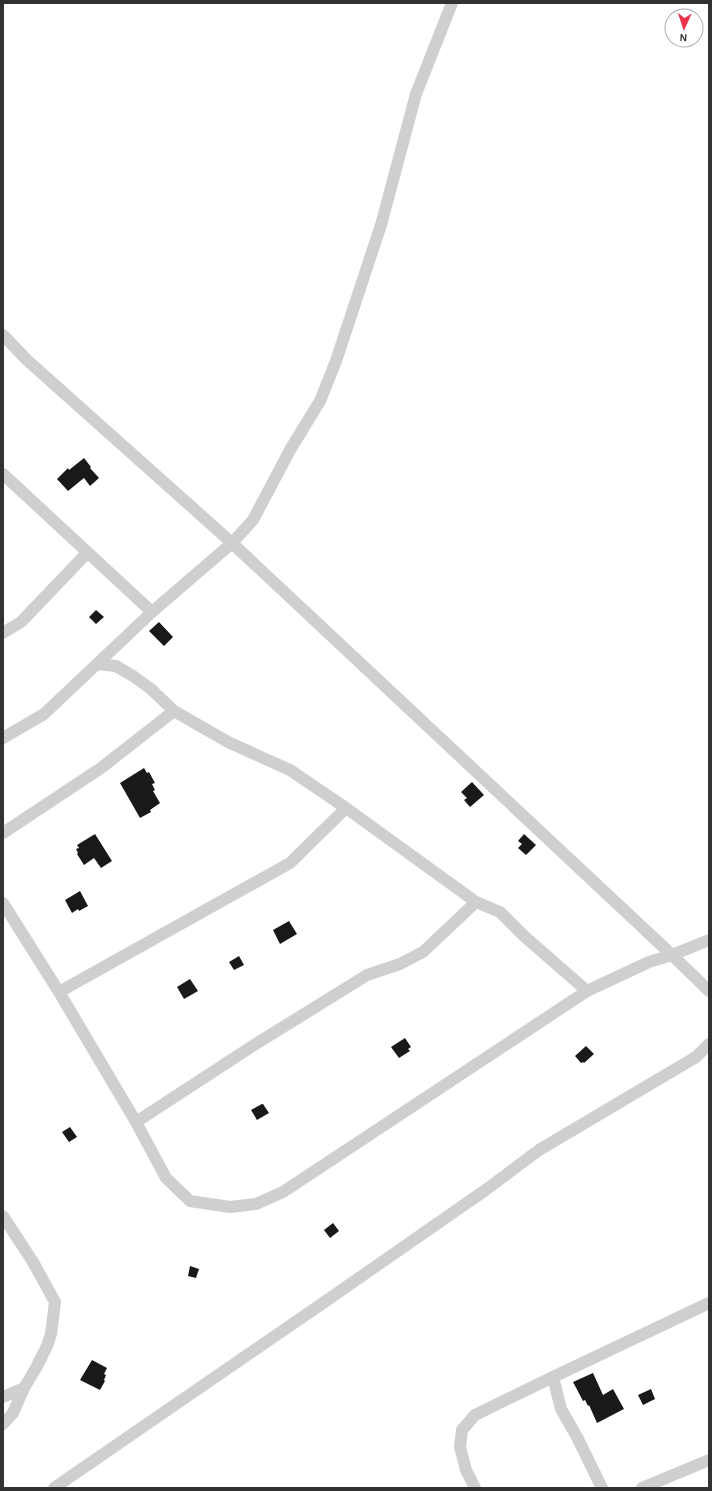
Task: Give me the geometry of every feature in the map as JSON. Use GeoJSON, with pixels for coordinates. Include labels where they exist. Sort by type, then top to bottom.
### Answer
{"type":"FeatureCollection","features":[{"type":"Feature","properties":{"kind":"street"},"geometry":{"type":"LineString","coordinates":[[3,738],[44,714],[152,612],[232,543],[253,520],[290,450],[320,401],[338,354],[381,225],[416,94],[452,3]]}},
{"type":"Feature","properties":{"kind":"street"},"geometry":{"type":"LineString","coordinates":[[3,335],[33,366],[232,543],[709,991]]}},
{"type":"Feature","properties":{"kind":"street"},"geometry":{"type":"LineString","coordinates":[[3,474],[152,612]]}},
{"type":"Feature","properties":{"kind":"street"},"geometry":{"type":"LineString","coordinates":[[3,633],[21,622],[88,553]]}},
{"type":"Feature","properties":{"kind":"street"},"geometry":{"type":"LineString","coordinates":[[98,664],[116,666],[151,689],[174,711],[228,742],[290,770],[346,808],[476,902],[500,912],[524,936],[587,991]]}},
{"type":"Feature","properties":{"kind":"street"},"geometry":{"type":"LineString","coordinates":[[3,833],[101,768],[174,711]]}},
{"type":"Feature","properties":{"kind":"street"},"geometry":{"type":"LineString","coordinates":[[59,992],[290,862],[346,808]]}},
{"type":"Feature","properties":{"kind":"street"},"geometry":{"type":"LineString","coordinates":[[136,1122],[252,1046],[367,975],[400,964],[423,952],[476,902]]}},
{"type":"Feature","properties":{"kind":"street"},"geometry":{"type":"LineString","coordinates":[[3,903],[59,992],[136,1122],[166,1178],[190,1201],[230,1207],[256,1204],[284,1192],[587,991],[648,962],[672,955],[709,940]]}},
{"type":"Feature","properties":{"kind":"street"},"geometry":{"type":"LineString","coordinates":[[54,1488],[540,1150],[696,1057],[709,1044]]}},
{"type":"Feature","properties":{"kind":"street"},"geometry":{"type":"LineString","coordinates":[[3,1216],[34,1262],[55,1302],[47,1346],[24,1388],[13,1413],[3,1424]]}},
{"type":"Feature","properties":{"kind":"street"},"geometry":{"type":"LineString","coordinates":[[475,1488],[466,1470],[460,1447],[462,1430],[475,1415],[709,1303]]}},
{"type":"Feature","properties":{"kind":"street"},"geometry":{"type":"LineString","coordinates":[[553,1377],[561,1409],[577,1437],[602,1488]]}},
{"type":"Feature","properties":{"kind":"street"},"geometry":{"type":"LineString","coordinates":[[3,1397],[24,1388]]}},
{"type":"Feature","properties":{"kind":"street"},"geometry":{"type":"LineString","coordinates":[[642,1488],[709,1460]]}},
{"type":"Feature","properties":{"kind":"building"},"geometry":{"type":"Polygon","coordinates":[[[84,458],[99,478],[90,486],[84,478],[68,491],[57,479],[68,468],[69,470],[84,458]]]}},
{"type":"Feature","properties":{"kind":"building"},"geometry":{"type":"Polygon","coordinates":[[[96,610],[104,617],[96,624],[89,617],[96,610]]]}},
{"type":"Feature","properties":{"kind":"building"},"geometry":{"type":"Polygon","coordinates":[[[159,622],[173,637],[164,646],[149,631],[159,622]]]}},
{"type":"Feature","properties":{"kind":"building"},"geometry":{"type":"Polygon","coordinates":[[[144,768],[147,773],[149,772],[155,783],[152,784],[155,790],[153,791],[160,803],[150,810],[151,812],[140,818],[120,783],[144,768]]]}},
{"type":"Feature","properties":{"kind":"building"},"geometry":{"type":"Polygon","coordinates":[[[472,782],[484,795],[470,807],[464,800],[467,798],[461,792],[472,782]]]}},
{"type":"Feature","properties":{"kind":"building"},"geometry":{"type":"Polygon","coordinates":[[[95,834],[112,861],[101,868],[94,858],[84,865],[77,854],[76,849],[79,848],[77,845],[95,834]]]}},
{"type":"Feature","properties":{"kind":"building"},"geometry":{"type":"Polygon","coordinates":[[[524,834],[536,845],[526,855],[518,848],[522,844],[518,841],[524,834]]]}},
{"type":"Feature","properties":{"kind":"building"},"geometry":{"type":"Polygon","coordinates":[[[80,891],[88,906],[79,911],[78,909],[72,913],[65,900],[80,891]]]}},
{"type":"Feature","properties":{"kind":"building"},"geometry":{"type":"Polygon","coordinates":[[[289,921],[297,934],[280,944],[273,930],[289,921]]]}},
{"type":"Feature","properties":{"kind":"building"},"geometry":{"type":"Polygon","coordinates":[[[239,956],[244,965],[234,970],[229,962],[239,956]]]}},
{"type":"Feature","properties":{"kind":"building"},"geometry":{"type":"Polygon","coordinates":[[[190,979],[198,991],[184,999],[177,987],[190,979]]]}},
{"type":"Feature","properties":{"kind":"building"},"geometry":{"type":"Polygon","coordinates":[[[405,1038],[411,1047],[408,1049],[410,1051],[399,1058],[391,1047],[405,1038]]]}},
{"type":"Feature","properties":{"kind":"building"},"geometry":{"type":"Polygon","coordinates":[[[586,1046],[594,1054],[584,1063],[581,1063],[575,1056],[586,1046]]]}},
{"type":"Feature","properties":{"kind":"building"},"geometry":{"type":"Polygon","coordinates":[[[262,1104],[269,1113],[257,1120],[251,1110],[262,1104]]]}},
{"type":"Feature","properties":{"kind":"building"},"geometry":{"type":"Polygon","coordinates":[[[70,1127],[77,1137],[69,1142],[62,1132],[70,1127]]]}},
{"type":"Feature","properties":{"kind":"building"},"geometry":{"type":"Polygon","coordinates":[[[333,1223],[339,1231],[330,1238],[324,1230],[333,1223]]]}},
{"type":"Feature","properties":{"kind":"building"},"geometry":{"type":"Polygon","coordinates":[[[190,1266],[199,1269],[196,1278],[188,1276],[190,1266]]]}},
{"type":"Feature","properties":{"kind":"building"},"geometry":{"type":"Polygon","coordinates":[[[92,1360],[107,1368],[104,1374],[106,1375],[105,1381],[100,1390],[80,1380],[92,1360]]]}},
{"type":"Feature","properties":{"kind":"building"},"geometry":{"type":"Polygon","coordinates":[[[593,1373],[603,1395],[613,1389],[624,1409],[597,1423],[589,1405],[588,1406],[585,1400],[583,1401],[573,1382],[593,1373]]]}},
{"type":"Feature","properties":{"kind":"building"},"geometry":{"type":"Polygon","coordinates":[[[651,1389],[655,1399],[643,1405],[638,1395],[651,1389]]]}}]}
